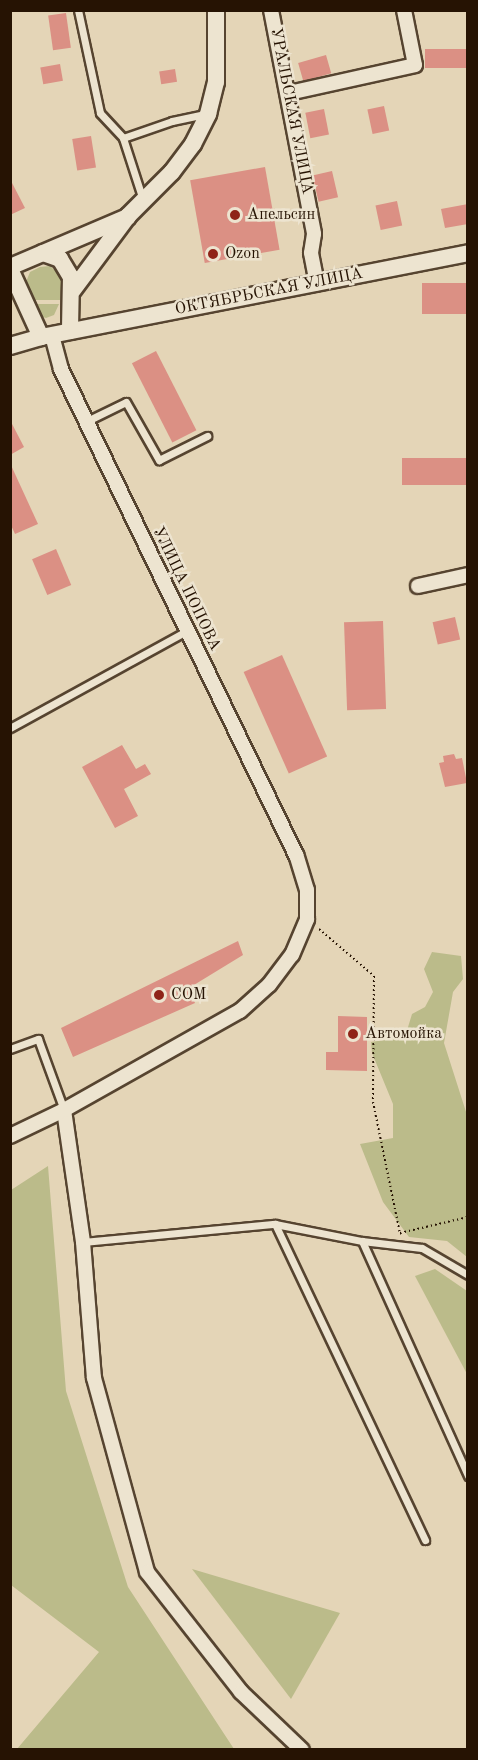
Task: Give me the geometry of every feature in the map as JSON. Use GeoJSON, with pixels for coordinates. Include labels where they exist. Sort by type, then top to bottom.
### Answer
{"type":"FeatureCollection","features":[{"type":"Feature","properties":{"kind":"street"},"geometry":{"type":"LineString","coordinates":[[73,290],[128,216],[172,172],[193,144],[208,114],[216,82],[216,10]]}},
{"type":"Feature","properties":{"kind":"street","name":"УРАЛЬСКАЯ УЛИЦА"},"geometry":{"type":"LineString","coordinates":[[272,10],[314,234],[311,253],[317,283]]}},
{"type":"Feature","properties":{"kind":"street"},"geometry":{"type":"LineString","coordinates":[[289,93],[415,65],[404,10]]}},
{"type":"Feature","properties":{"kind":"street"},"geometry":{"type":"LineString","coordinates":[[10,346],[46,336],[12,275],[43,253],[128,216]]}},
{"type":"Feature","properties":{"kind":"street"},"geometry":{"type":"LineString","coordinates":[[43,253],[60,259],[67,267],[73,290],[70,331]]}},
{"type":"Feature","properties":{"kind":"street","name":"ОКТЯБРЬСКАЯ УЛИЦА"},"geometry":{"type":"LineString","coordinates":[[46,336],[468,253]]}},
{"type":"Feature","properties":{"kind":"street","name":"УЛИЦА ПОПОВА"},"geometry":{"type":"LineString","coordinates":[[46,336],[296,855],[307,890],[307,919]]}},
{"type":"Feature","properties":{"kind":"street"},"geometry":{"type":"LineString","coordinates":[[418,586],[468,575]]}},
{"type":"Feature","properties":{"kind":"street"},"geometry":{"type":"LineString","coordinates":[[10,1136],[64,1110],[240,1011],[269,985],[292,955],[307,919]]}},
{"type":"Feature","properties":{"kind":"street"},"geometry":{"type":"LineString","coordinates":[[64,1110],[82,1242],[94,1378],[147,1572],[241,1692],[302,1749]]}},
{"type":"Feature","properties":{"kind":"lane"},"geometry":{"type":"LineString","coordinates":[[78,10],[100,113],[123,138],[143,201]]}},
{"type":"Feature","properties":{"kind":"lane"},"geometry":{"type":"LineString","coordinates":[[123,138],[172,121],[208,114]]}},
{"type":"Feature","properties":{"kind":"lane"},"geometry":{"type":"LineString","coordinates":[[87,421],[126,402],[159,460],[207,436]]}},
{"type":"Feature","properties":{"kind":"lane"},"geometry":{"type":"LineString","coordinates":[[10,728],[188,630]]}},
{"type":"Feature","properties":{"kind":"lane"},"geometry":{"type":"LineString","coordinates":[[10,1049],[38,1039],[64,1110]]}},
{"type":"Feature","properties":{"kind":"lane"},"geometry":{"type":"LineString","coordinates":[[82,1242],[275,1224],[362,1241],[422,1248],[468,1275]]}},
{"type":"Feature","properties":{"kind":"lane"},"geometry":{"type":"LineString","coordinates":[[275,1224],[425,1540]]}},
{"type":"Feature","properties":{"kind":"lane"},"geometry":{"type":"LineString","coordinates":[[362,1241],[468,1476]]}},
{"type":"Feature","properties":{"kind":"path"},"geometry":{"type":"LineString","coordinates":[[307,919],[374,976],[373,1102],[400,1233],[422,1248]]}},
{"type":"Feature","properties":{"kind":"path"},"geometry":{"type":"LineString","coordinates":[[400,1233],[468,1217]]}},
{"type":"Feature","properties":{"kind":"green space"},"geometry":{"type":"Polygon","coordinates":[[[50,266],[58,273],[62,281],[60,300],[31,300],[26,282],[30,272],[40,267],[50,266]]]}},
{"type":"Feature","properties":{"kind":"green space"},"geometry":{"type":"Polygon","coordinates":[[[33,304],[59,304],[54,315],[46,318],[40,316],[33,304]]]}},
{"type":"Feature","properties":{"kind":"green space"},"geometry":{"type":"Polygon","coordinates":[[[432,952],[461,956],[463,979],[453,992],[444,1043],[467,1115],[467,1257],[447,1241],[409,1237],[383,1202],[360,1144],[393,1138],[393,1104],[372,1053],[371,1042],[405,1037],[412,1014],[425,1007],[433,992],[424,969],[432,952]]]}},
{"type":"Feature","properties":{"kind":"green space"},"geometry":{"type":"Polygon","coordinates":[[[48,1166],[66,1391],[128,1587],[234,1749],[17,1749],[99,1652],[11,1585],[11,1190],[48,1166]]]}},
{"type":"Feature","properties":{"kind":"green space"},"geometry":{"type":"Polygon","coordinates":[[[435,1269],[467,1291],[467,1374],[415,1276],[435,1269]]]}},
{"type":"Feature","properties":{"kind":"green space"},"geometry":{"type":"Polygon","coordinates":[[[192,1569],[340,1613],[291,1699],[192,1569]]]}},
{"type":"Feature","properties":{"kind":"building"},"geometry":{"type":"Polygon","coordinates":[[[66,13],[71,48],[53,50],[48,16],[66,13]]]}},
{"type":"Feature","properties":{"kind":"building"},"geometry":{"type":"Polygon","coordinates":[[[425,49],[468,49],[468,68],[425,68],[425,49]]]}},
{"type":"Feature","properties":{"kind":"building"},"geometry":{"type":"Polygon","coordinates":[[[326,55],[331,73],[303,81],[298,63],[326,55]]]}},
{"type":"Feature","properties":{"kind":"building"},"geometry":{"type":"Polygon","coordinates":[[[60,64],[63,81],[43,84],[40,67],[60,64]]]}},
{"type":"Feature","properties":{"kind":"building"},"geometry":{"type":"Polygon","coordinates":[[[175,69],[177,82],[161,84],[159,72],[175,69]]]}},
{"type":"Feature","properties":{"kind":"building"},"geometry":{"type":"Polygon","coordinates":[[[384,106],[389,130],[373,134],[367,110],[384,106]]]}},
{"type":"Feature","properties":{"kind":"building"},"geometry":{"type":"Polygon","coordinates":[[[324,109],[329,135],[310,138],[305,113],[324,109]]]}},
{"type":"Feature","properties":{"kind":"building"},"geometry":{"type":"Polygon","coordinates":[[[91,136],[96,168],[77,171],[72,139],[91,136]]]}},
{"type":"Feature","properties":{"kind":"building","name":"Апельсин"},"geometry":{"type":"Polygon","coordinates":[[[265,167],[280,250],[205,263],[190,180],[265,167]]]}},
{"type":"Feature","properties":{"kind":"building"},"geometry":{"type":"Polygon","coordinates":[[[332,171],[338,197],[319,202],[313,175],[332,171]]]}},
{"type":"Feature","properties":{"kind":"building"},"geometry":{"type":"Polygon","coordinates":[[[10,179],[25,208],[10,215],[10,179]]]}},
{"type":"Feature","properties":{"kind":"building"},"geometry":{"type":"Polygon","coordinates":[[[397,201],[402,225],[381,230],[375,206],[397,201]]]}},
{"type":"Feature","properties":{"kind":"building"},"geometry":{"type":"Polygon","coordinates":[[[468,204],[468,224],[445,228],[441,209],[468,204]]]}},
{"type":"Feature","properties":{"kind":"building"},"geometry":{"type":"Polygon","coordinates":[[[422,283],[468,283],[468,314],[422,314],[422,283]]]}},
{"type":"Feature","properties":{"kind":"building"},"geometry":{"type":"Polygon","coordinates":[[[156,351],[196,430],[172,443],[132,363],[156,351]]]}},
{"type":"Feature","properties":{"kind":"building"},"geometry":{"type":"Polygon","coordinates":[[[10,420],[24,447],[10,455],[10,420]]]}},
{"type":"Feature","properties":{"kind":"building"},"geometry":{"type":"Polygon","coordinates":[[[402,458],[468,458],[468,485],[402,485],[402,458]]]}},
{"type":"Feature","properties":{"kind":"building"},"geometry":{"type":"Polygon","coordinates":[[[10,463],[38,524],[15,534],[10,523],[10,463]]]}},
{"type":"Feature","properties":{"kind":"building"},"geometry":{"type":"Polygon","coordinates":[[[56,549],[71,585],[47,595],[32,559],[56,549]]]}},
{"type":"Feature","properties":{"kind":"building"},"geometry":{"type":"Polygon","coordinates":[[[455,617],[460,639],[438,645],[433,622],[455,617]]]}},
{"type":"Feature","properties":{"kind":"building"},"geometry":{"type":"Polygon","coordinates":[[[383,621],[386,709],[347,710],[344,622],[383,621]]]}},
{"type":"Feature","properties":{"kind":"building"},"geometry":{"type":"Polygon","coordinates":[[[282,655],[327,756],[289,773],[244,672],[282,655]]]}},
{"type":"Feature","properties":{"kind":"building"},"geometry":{"type":"Polygon","coordinates":[[[122,745],[136,769],[145,764],[151,774],[124,789],[138,816],[115,828],[82,767],[122,745]]]}},
{"type":"Feature","properties":{"kind":"building"},"geometry":{"type":"Polygon","coordinates":[[[454,754],[456,759],[462,758],[467,783],[445,787],[439,763],[444,762],[443,756],[454,754]]]}},
{"type":"Feature","properties":{"kind":"building","name":"СОМ"},"geometry":{"type":"Polygon","coordinates":[[[238,941],[243,955],[189,988],[195,1003],[73,1057],[61,1028],[238,941]]]}},
{"type":"Feature","properties":{"kind":"building","name":"Автомойка"},"geometry":{"type":"Polygon","coordinates":[[[338,1016],[367,1017],[367,1071],[326,1070],[326,1052],[338,1052],[338,1016]]]}},
{"type":"Feature","properties":{"kind":"place","name":"Апельсин"},"geometry":{"type":"Point","coordinates":[235,215]}},
{"type":"Feature","properties":{"kind":"place","name":"Ozon"},"geometry":{"type":"Point","coordinates":[213,254]}},
{"type":"Feature","properties":{"kind":"place","name":"СОМ"},"geometry":{"type":"Point","coordinates":[159,995]}},
{"type":"Feature","properties":{"kind":"place","name":"Автомойка"},"geometry":{"type":"Point","coordinates":[353,1034]}}]}
